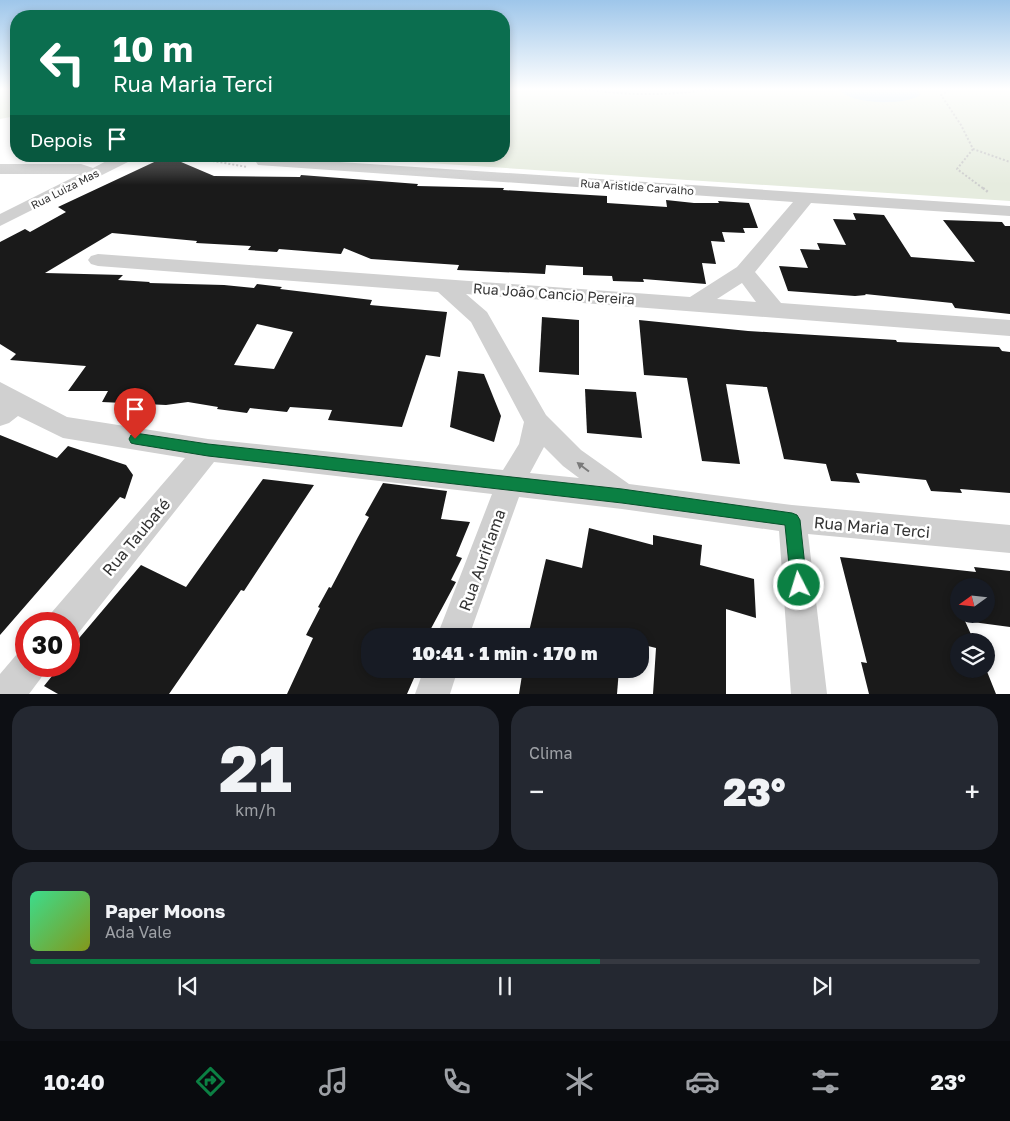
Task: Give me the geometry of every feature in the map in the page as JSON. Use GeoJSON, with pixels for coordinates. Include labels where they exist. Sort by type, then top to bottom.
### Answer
{"type":"FeatureCollection","features":[{"type":"Feature","properties":{"kind":"street","name":"Rua Luiza Mas"},"geometry":{"type":"LineString","coordinates":[[0,221],[118,162]]}},
{"type":"Feature","properties":{"kind":"street","name":"Rua Aristide Carvalho"},"geometry":{"type":"LineString","coordinates":[[264,162],[751,195],[1010,210]]}},
{"type":"Feature","properties":{"kind":"street"},"geometry":{"type":"LineString","coordinates":[[0,168],[81,169],[95,174]]}},
{"type":"Feature","properties":{"kind":"street"},"geometry":{"type":"LineString","coordinates":[[751,195],[784,224]]}},
{"type":"Feature","properties":{"kind":"street"},"geometry":{"type":"LineString","coordinates":[[693,305],[744,272],[805,198]]}},
{"type":"Feature","properties":{"kind":"street","name":"Rua João Cancio Pereira"},"geometry":{"type":"LineString","coordinates":[[98,260],[1010,328]]}},
{"type":"Feature","properties":{"kind":"street"},"geometry":{"type":"LineString","coordinates":[[744,272],[775,311]]}},
{"type":"Feature","properties":{"kind":"street"},"geometry":{"type":"LineString","coordinates":[[444,286],[479,317],[537,422],[572,458],[622,496]]}},
{"type":"Feature","properties":{"kind":"street"},"geometry":{"type":"LineString","coordinates":[[479,317],[497,290]]}},
{"type":"Feature","properties":{"kind":"street","name":"Rua Maria Terci"},"geometry":{"type":"LineString","coordinates":[[6,404],[63,427],[208,450],[622,496],[792,520],[1010,539]]}},
{"type":"Feature","properties":{"kind":"street","name":"Rua Auriflama"},"geometry":{"type":"LineString","coordinates":[[456,628],[510,483],[531,447],[537,422]]}},
{"type":"Feature","properties":{"kind":"street","name":"Rua Taubaté"},"geometry":{"type":"LineString","coordinates":[[74,612],[208,450]]}},
{"type":"Feature","properties":{"kind":"street"},"geometry":{"type":"LineString","coordinates":[[792,520],[809,694]]}},
{"type":"Feature","properties":{"kind":"street"},"geometry":{"type":"LineString","coordinates":[[6,694],[20,677]]}},
{"type":"Feature","properties":{"kind":"street"},"geometry":{"type":"LineString","coordinates":[[432,694],[438,678]]}},
{"type":"Feature","properties":{"kind":"path"},"geometry":{"type":"LineString","coordinates":[[958,120],[973,148],[1010,162]]}},
{"type":"Feature","properties":{"kind":"path"},"geometry":{"type":"LineString","coordinates":[[973,148],[958,169],[993,195]]}},
{"type":"Feature","properties":{"kind":"path"},"geometry":{"type":"LineString","coordinates":[[215,162],[245,168],[264,162]]}},
{"type":"Feature","properties":{"kind":"shaded area"},"geometry":{"type":"Polygon","coordinates":[[[510,120],[1010,120],[1010,201],[413,162],[510,162],[510,120]]]}},
{"type":"Feature","properties":{"kind":"building"},"geometry":{"type":"Polygon","coordinates":[[[154,162],[181,162],[214,176],[300,177],[301,175],[418,184],[417,186],[504,188],[503,190],[607,196],[607,203],[667,207],[666,200],[694,203],[719,203],[718,201],[749,203],[758,228],[743,228],[745,233],[722,232],[725,242],[711,241],[716,264],[702,263],[706,284],[643,279],[644,282],[613,281],[612,276],[583,275],[583,267],[546,265],[545,274],[457,270],[459,265],[371,259],[344,248],[341,254],[279,249],[277,252],[248,250],[251,246],[196,243],[197,241],[112,233],[45,273],[123,275],[118,280],[149,283],[224,285],[254,288],[257,284],[282,287],[280,289],[372,300],[370,305],[447,312],[440,357],[426,355],[402,427],[328,420],[332,410],[290,407],[287,412],[250,408],[247,413],[217,409],[218,407],[188,402],[166,405],[102,402],[108,391],[68,391],[86,366],[10,360],[16,354],[0,344],[0,242],[25,229],[30,232],[66,212],[58,207],[154,162]],[[257,324],[234,365],[274,369],[293,332],[257,324]]]}},
{"type":"Feature","properties":{"kind":"building"},"geometry":{"type":"Polygon","coordinates":[[[853,213],[884,215],[911,257],[975,262],[943,220],[1002,222],[1005,226],[1010,226],[1010,314],[955,308],[952,303],[865,294],[855,296],[788,291],[779,266],[808,268],[800,249],[820,250],[817,243],[846,245],[833,219],[856,220],[853,213]]]}},
{"type":"Feature","properties":{"kind":"building"},"geometry":{"type":"Polygon","coordinates":[[[542,317],[579,320],[579,375],[539,372],[542,317]]]}},
{"type":"Feature","properties":{"kind":"building"},"geometry":{"type":"Polygon","coordinates":[[[639,320],[748,331],[999,347],[1002,351],[1010,352],[1010,493],[960,489],[962,493],[931,491],[926,480],[856,473],[860,483],[831,481],[826,464],[784,459],[767,387],[726,384],[740,464],[702,461],[687,378],[644,375],[639,320]]]}},
{"type":"Feature","properties":{"kind":"building"},"geometry":{"type":"Polygon","coordinates":[[[458,371],[484,374],[501,416],[494,442],[450,427],[458,371]]]}},
{"type":"Feature","properties":{"kind":"building"},"geometry":{"type":"Polygon","coordinates":[[[585,389],[636,392],[642,438],[587,433],[585,389]]]}},
{"type":"Feature","properties":{"kind":"building"},"geometry":{"type":"Polygon","coordinates":[[[0,435],[57,458],[68,446],[126,465],[133,475],[125,499],[120,497],[20,612],[15,612],[15,618],[0,635],[0,435]]]}},
{"type":"Feature","properties":{"kind":"building"},"geometry":{"type":"Polygon","coordinates":[[[263,479],[314,485],[244,591],[241,590],[169,694],[58,694],[44,686],[51,677],[80,677],[80,637],[141,565],[186,587],[263,479]]]}},
{"type":"Feature","properties":{"kind":"building"},"geometry":{"type":"Polygon","coordinates":[[[383,483],[447,491],[441,519],[470,522],[456,556],[462,558],[451,580],[456,582],[431,628],[361,628],[361,678],[414,678],[407,694],[287,694],[313,638],[306,635],[320,608],[318,607],[329,587],[331,588],[369,517],[365,515],[383,483]]]}},
{"type":"Feature","properties":{"kind":"building"},"geometry":{"type":"Polygon","coordinates":[[[589,528],[653,545],[653,535],[702,545],[700,565],[754,579],[756,618],[726,609],[726,694],[653,694],[656,648],[649,646],[649,628],[530,628],[546,559],[582,568],[589,528]]]}},
{"type":"Feature","properties":{"kind":"building"},"geometry":{"type":"Polygon","coordinates":[[[840,557],[976,572],[974,567],[1010,571],[1010,627],[980,623],[995,623],[995,578],[950,578],[950,623],[966,623],[970,633],[950,633],[950,678],[990,678],[996,694],[869,694],[861,662],[867,663],[840,557]]]}},
{"type":"Feature","properties":{"kind":"building"},"geometry":{"type":"Polygon","coordinates":[[[522,678],[618,678],[617,694],[519,694],[522,678]]]}},
{"type":"Feature","properties":{"kind":"route"},"geometry":{"type":"LineString","coordinates":[[135,439],[208,450],[622,496],[792,520],[799,585]]}}]}
